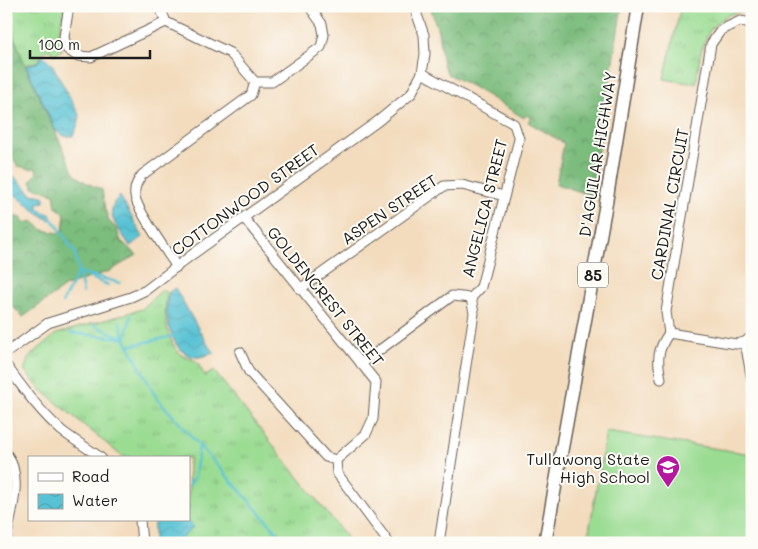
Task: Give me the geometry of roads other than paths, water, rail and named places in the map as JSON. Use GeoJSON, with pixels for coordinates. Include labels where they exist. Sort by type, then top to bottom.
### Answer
{"type":"FeatureCollection","features":[{"type":"Feature","properties":{"kind":"highway","name":"D'AGUILAR HIGHWAY"},"geometry":{"type":"LineString","coordinates":[[545,543],[606,203],[638,6]]}},
{"type":"Feature","properties":{"kind":"street"},"geometry":{"type":"LineString","coordinates":[[69,6],[64,36],[68,49],[77,56],[91,57],[166,22]]}},
{"type":"Feature","properties":{"kind":"street"},"geometry":{"type":"LineString","coordinates":[[162,6],[161,10],[166,22],[230,53],[255,82],[272,82],[320,47],[324,35],[322,24],[309,6]]}},
{"type":"Feature","properties":{"kind":"street","name":"COTTONWOOD STREET"},"geometry":{"type":"LineString","coordinates":[[6,353],[43,326],[131,298],[146,290],[378,121],[411,94],[422,73],[425,54],[424,36],[414,6]]}},
{"type":"Feature","properties":{"kind":"street","name":"CARDINAL CIRCUIT"},"geometry":{"type":"LineString","coordinates":[[669,333],[666,312],[711,44],[721,30],[740,21],[752,23]]}},
{"type":"Feature","properties":{"kind":"street","name":"ANGELICA STREET"},"geometry":{"type":"LineString","coordinates":[[361,364],[452,296],[471,298],[481,287],[519,139],[514,124],[422,73]]}},
{"type":"Feature","properties":{"kind":"street"},"geometry":{"type":"LineString","coordinates":[[177,267],[158,239],[135,198],[136,184],[142,175],[251,95],[255,82]]}},
{"type":"Feature","properties":{"kind":"street","name":"ASPEN STREET"},"geometry":{"type":"LineString","coordinates":[[300,289],[444,186],[462,185],[504,196]]}},
{"type":"Feature","properties":{"kind":"street","name":"GOLDENCREST STREET"},"geometry":{"type":"LineString","coordinates":[[244,218],[376,382],[373,419],[366,434],[336,460]]}},
{"type":"Feature","properties":{"kind":"street"},"geometry":{"type":"LineString","coordinates":[[439,543],[474,313],[471,298]]}},
{"type":"Feature","properties":{"kind":"street"},"geometry":{"type":"LineString","coordinates":[[661,380],[658,362],[661,345],[669,333],[736,344],[748,339],[752,380]]}},
{"type":"Feature","properties":{"kind":"street"},"geometry":{"type":"LineString","coordinates":[[240,352],[250,372],[268,393],[326,457],[336,460],[337,473],[389,543]]}},
{"type":"Feature","properties":{"kind":"street"},"geometry":{"type":"LineString","coordinates":[[6,365],[33,402],[47,416],[72,438],[98,456]]}},
{"type":"Feature","properties":{"kind":"street"},"geometry":{"type":"LineString","coordinates":[[6,453],[15,469],[16,482],[6,540]]}},
{"type":"Feature","properties":{"kind":"street"},"geometry":{"type":"LineString","coordinates":[[140,522],[142,543]]}},
{"type":"Feature","properties":{"kind":"water"},"geometry":{"type":"Polygon","coordinates":[[[43,56],[52,64],[79,115],[79,122],[73,136],[64,136],[56,131],[26,66],[38,62],[43,56]]]}},
{"type":"Feature","properties":{"kind":"water"},"geometry":{"type":"Polygon","coordinates":[[[6,164],[8,170],[32,194],[44,196],[44,202],[38,203],[38,207],[50,214],[52,219],[49,220],[35,211],[6,187],[6,164]]]}},
{"type":"Feature","properties":{"kind":"water"},"geometry":{"type":"Polygon","coordinates":[[[120,196],[143,237],[130,246],[117,227],[112,215],[112,208],[120,196]]]}},
{"type":"Feature","properties":{"kind":"water"},"geometry":{"type":"Polygon","coordinates":[[[175,288],[214,353],[195,357],[186,354],[174,340],[168,320],[167,301],[169,292],[175,288]]]}},
{"type":"Feature","properties":{"kind":"water"},"geometry":{"type":"Polygon","coordinates":[[[154,522],[189,522],[193,527],[177,543],[154,543],[154,522]]]}},
{"type":"Feature","properties":{"kind":"waterway"},"geometry":{"type":"LineString","coordinates":[[50,218],[57,225],[75,253],[83,293]]}},
{"type":"Feature","properties":{"kind":"waterway"},"geometry":{"type":"LineString","coordinates":[[79,272],[120,283]]}},
{"type":"Feature","properties":{"kind":"waterway"},"geometry":{"type":"LineString","coordinates":[[62,303],[78,273]]}},
{"type":"Feature","properties":{"kind":"waterway"},"geometry":{"type":"LineString","coordinates":[[87,276],[108,285]]}},
{"type":"Feature","properties":{"kind":"waterway"},"geometry":{"type":"LineString","coordinates":[[125,339],[131,316]]}},
{"type":"Feature","properties":{"kind":"waterway"},"geometry":{"type":"LineString","coordinates":[[120,322],[124,337]]}},
{"type":"Feature","properties":{"kind":"waterway"},"geometry":{"type":"LineString","coordinates":[[94,325],[125,339],[156,397],[287,543]]}},
{"type":"Feature","properties":{"kind":"waterway"},"geometry":{"type":"LineString","coordinates":[[71,333],[121,338]]}},
{"type":"Feature","properties":{"kind":"waterway"},"geometry":{"type":"LineString","coordinates":[[129,346],[173,336]]}},
{"type":"Feature","properties":{"kind":"waterway"},"geometry":{"type":"LineString","coordinates":[[190,484],[195,477],[199,447]]}},
{"type":"Feature","properties":{"kind":"place","name":"Tullawong State High School"},"geometry":{"type":"Point","coordinates":[668,488]}}]}
